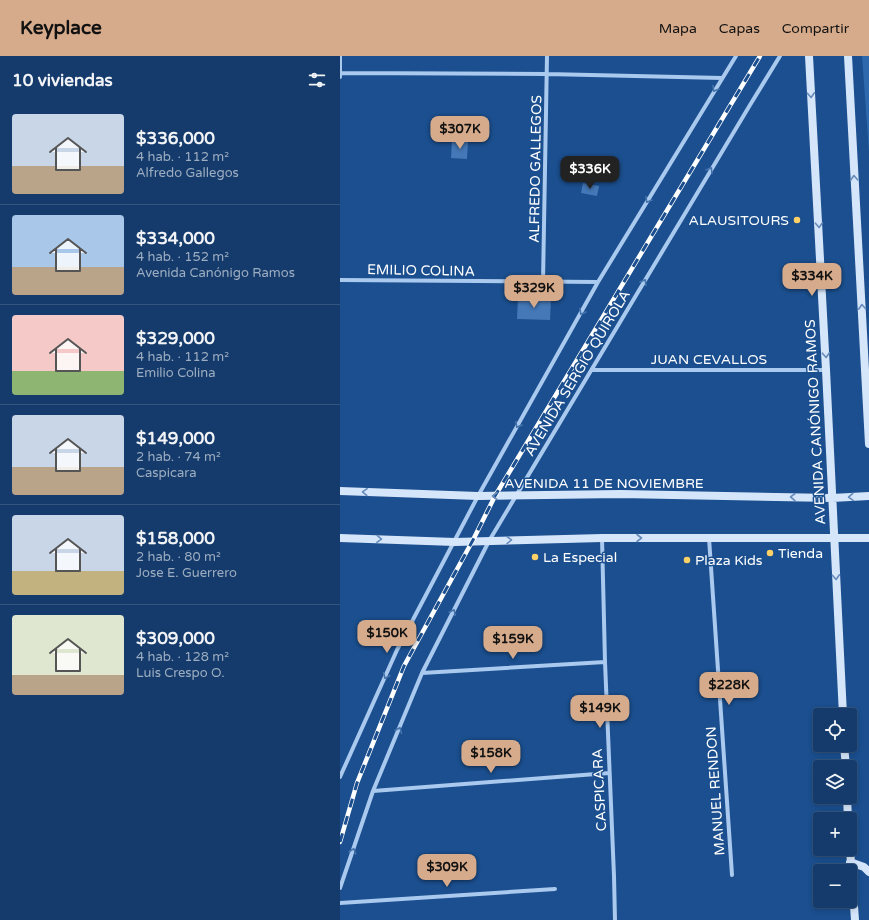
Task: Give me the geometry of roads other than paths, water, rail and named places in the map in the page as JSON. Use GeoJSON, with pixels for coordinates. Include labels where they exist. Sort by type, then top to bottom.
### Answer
{"type":"FeatureCollection","features":[{"type":"Feature","properties":{"kind":"main road","name":"AVENIDA CANÓNIGO RAMOS"},"geometry":{"type":"LineString","coordinates":[[809,56],[843,708]]}},
{"type":"Feature","properties":{"kind":"main road"},"geometry":{"type":"LineString","coordinates":[[848,56],[869,444]]}},
{"type":"Feature","properties":{"kind":"main road","name":"AVENIDA 11 DE NOVIEMBRE"},"geometry":{"type":"LineString","coordinates":[[340,491],[478,496],[621,494],[832,498],[869,496]]}},
{"type":"Feature","properties":{"kind":"main road"},"geometry":{"type":"LineString","coordinates":[[340,538],[454,542],[602,538],[869,538]]}},
{"type":"Feature","properties":{"kind":"main road"},"geometry":{"type":"LineString","coordinates":[[850,856],[855,920]]}},
{"type":"Feature","properties":{"kind":"main road"},"geometry":{"type":"LineString","coordinates":[[850,862],[864,867],[869,872]]}},
{"type":"Feature","properties":{"kind":"street"},"geometry":{"type":"LineString","coordinates":[[340,56],[340,78]]}},
{"type":"Feature","properties":{"kind":"street","name":"ALFREDO GALLEGOS"},"geometry":{"type":"LineString","coordinates":[[543,282],[547,56]]}},
{"type":"Feature","properties":{"kind":"street","name":"AVENIDA SERGIO QUIROLA"},"geometry":{"type":"LineString","coordinates":[[340,777],[398,650],[478,496],[598,282],[736,56]]}},
{"type":"Feature","properties":{"kind":"street","name":"AVENIDA SERGIO QUIROLA"},"geometry":{"type":"LineString","coordinates":[[340,888],[373,791],[422,673],[489,541],[780,56]]}},
{"type":"Feature","properties":{"kind":"street"},"geometry":{"type":"LineString","coordinates":[[340,73],[547,74],[722,78]]}},
{"type":"Feature","properties":{"kind":"street","name":"EMILIO COLINA"},"geometry":{"type":"LineString","coordinates":[[340,280],[598,282]]}},
{"type":"Feature","properties":{"kind":"street","name":"JUAN CEVALLOS"},"geometry":{"type":"LineString","coordinates":[[592,370],[826,370]]}},
{"type":"Feature","properties":{"kind":"street","name":"CASPICARA"},"geometry":{"type":"LineString","coordinates":[[602,538],[605,662],[615,920]]}},
{"type":"Feature","properties":{"kind":"street","name":"MANUEL RENDON"},"geometry":{"type":"LineString","coordinates":[[709,538],[732,875]]}},
{"type":"Feature","properties":{"kind":"street"},"geometry":{"type":"LineString","coordinates":[[422,673],[605,662]]}},
{"type":"Feature","properties":{"kind":"street"},"geometry":{"type":"LineString","coordinates":[[373,791],[609,773]]}},
{"type":"Feature","properties":{"kind":"street"},"geometry":{"type":"LineString","coordinates":[[340,903],[555,889]]}},
{"type":"Feature","properties":{"kind":"railway"},"geometry":{"type":"LineString","coordinates":[[340,842],[357,783],[404,666],[473,540],[495,496],[760,56]]}},
{"type":"Feature","properties":{"kind":"place","name":"ALAUSITOURS"},"geometry":{"type":"Point","coordinates":[797,220]}},
{"type":"Feature","properties":{"kind":"place","name":"Tienda"},"geometry":{"type":"Point","coordinates":[770,553]}},
{"type":"Feature","properties":{"kind":"place","name":"La Especial"},"geometry":{"type":"Point","coordinates":[535,557]}},
{"type":"Feature","properties":{"kind":"place","name":"Plaza Kids"},"geometry":{"type":"Point","coordinates":[687,560]}}]}
